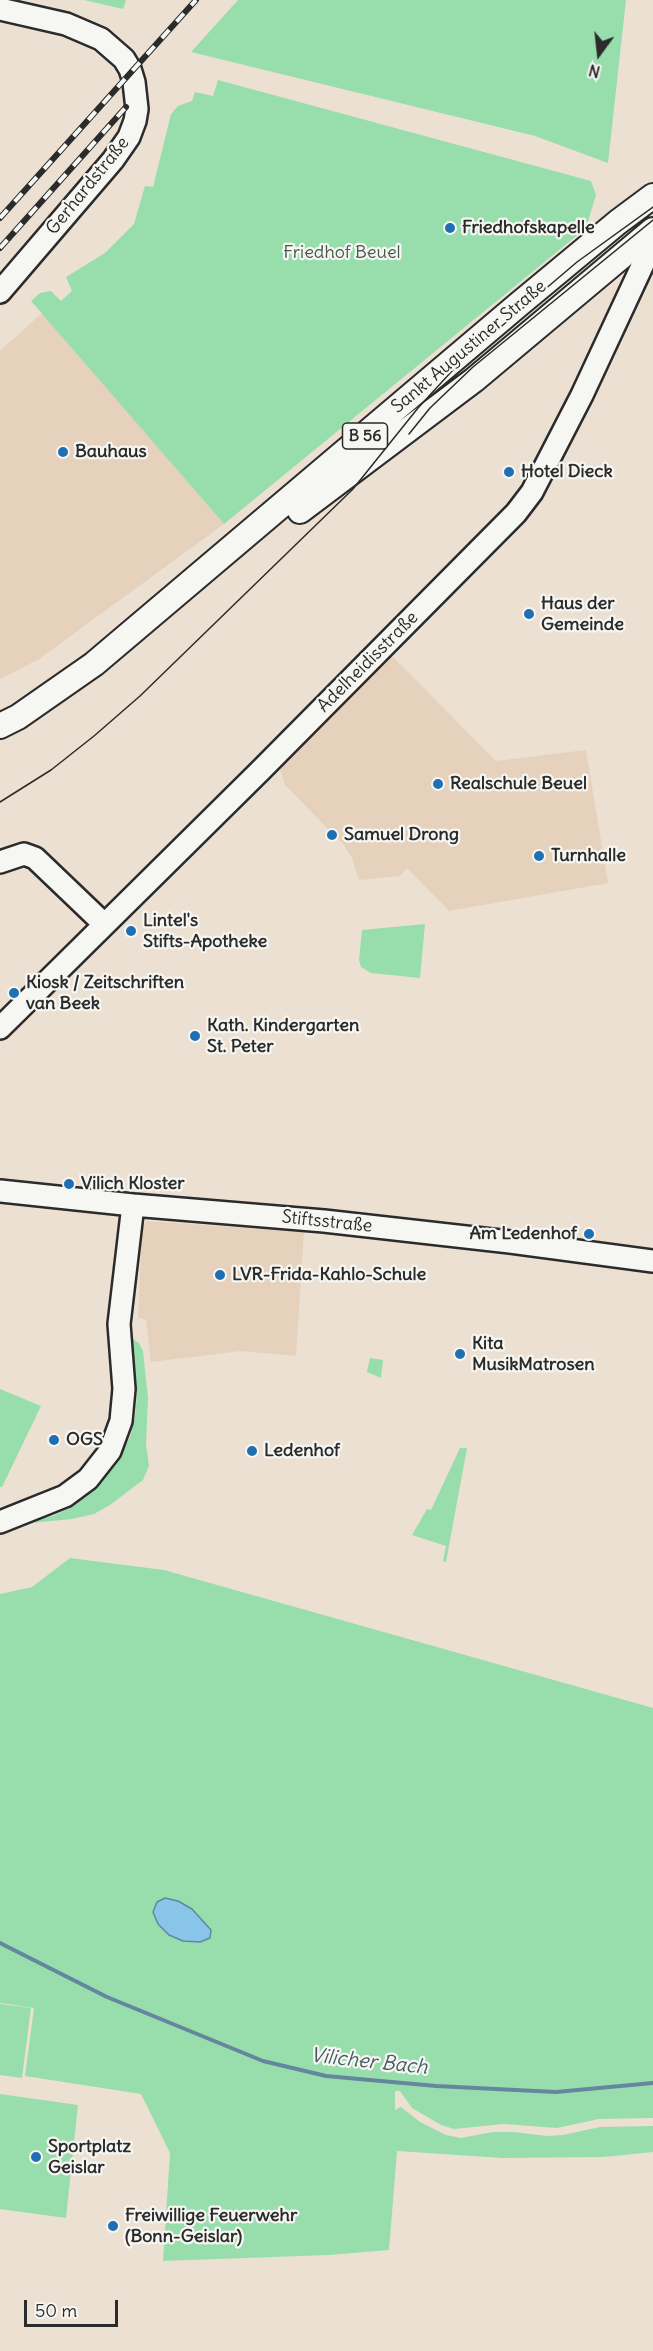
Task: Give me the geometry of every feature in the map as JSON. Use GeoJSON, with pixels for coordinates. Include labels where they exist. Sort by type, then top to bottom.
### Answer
{"type":"FeatureCollection","features":[{"type":"Feature","properties":{"kind":"main road","name":"Sankt Augustiner Straße"},"geometry":{"type":"LineString","coordinates":[[0,726],[18,717],[94,664],[609,229],[648,210]]}},
{"type":"Feature","properties":{"kind":"main road","name":"Sankt Augustiner Straße"},"geometry":{"type":"LineString","coordinates":[[94,664],[118,651],[350,472],[474,380],[653,231]]}},
{"type":"Feature","properties":{"kind":"street","name":"Gerhardstraße"},"geometry":{"type":"LineString","coordinates":[[0,9],[66,24],[101,39],[124,60],[130,69],[137,109],[132,130],[114,160],[0,292]]}},
{"type":"Feature","properties":{"kind":"street","name":"Adelheidisstraße"},"geometry":{"type":"LineString","coordinates":[[0,1028],[516,513],[532,492],[582,395],[644,262],[653,237]]}},
{"type":"Feature","properties":{"kind":"street"},"geometry":{"type":"LineString","coordinates":[[0,862],[24,854],[35,858],[104,924]]}},
{"type":"Feature","properties":{"kind":"street","name":"Stiftsstraße"},"geometry":{"type":"LineString","coordinates":[[0,1191],[324,1221],[653,1261]]}},
{"type":"Feature","properties":{"kind":"street"},"geometry":{"type":"LineString","coordinates":[[0,1522],[65,1496],[88,1479],[110,1451],[121,1421],[124,1389],[119,1324],[133,1205]]}},
{"type":"Feature","properties":{"kind":"shaded area","name":"Bauhaus"},"geometry":{"type":"Polygon","coordinates":[[[42,313],[224,524],[39,659],[0,679],[0,351],[42,313]]]}},
{"type":"Feature","properties":{"kind":"shaded area","name":"Realschule Beuel"},"geometry":{"type":"Polygon","coordinates":[[[390,654],[496,761],[586,750],[608,883],[449,911],[407,868],[400,876],[359,880],[352,858],[343,844],[285,785],[280,770],[293,754],[291,752],[390,654]]]}},
{"type":"Feature","properties":{"kind":"shaded area","name":"LVR-Frida-Kahlo-Schule"},"geometry":{"type":"Polygon","coordinates":[[[146,1221],[304,1232],[296,1356],[241,1351],[151,1362],[146,1320],[138,1317],[142,1231],[146,1221]]]}},
{"type":"Feature","properties":{"kind":"green space"},"geometry":{"type":"Polygon","coordinates":[[[84,0],[126,0],[123,9],[84,0]]]}},
{"type":"Feature","properties":{"kind":"green space"},"geometry":{"type":"Polygon","coordinates":[[[238,0],[626,0],[608,163],[535,136],[191,52],[238,0]]]}},
{"type":"Feature","properties":{"kind":"green space","name":"Friedhof Beuel"},"geometry":{"type":"Polygon","coordinates":[[[218,80],[591,181],[596,195],[586,228],[224,524],[31,301],[40,293],[51,291],[61,301],[72,291],[66,277],[105,253],[134,224],[145,186],[153,187],[171,114],[178,106],[192,101],[195,92],[213,96],[218,80]]]}},
{"type":"Feature","properties":{"kind":"green space"},"geometry":{"type":"Polygon","coordinates":[[[425,924],[420,978],[371,973],[361,967],[359,960],[362,930],[425,924]]]}},
{"type":"Feature","properties":{"kind":"green space"},"geometry":{"type":"Polygon","coordinates":[[[131,1338],[139,1343],[143,1351],[148,1398],[146,1444],[149,1466],[143,1480],[94,1514],[72,1519],[10,1525],[53,1516],[70,1508],[88,1495],[116,1464],[130,1437],[135,1417],[137,1394],[131,1338]]]}},
{"type":"Feature","properties":{"kind":"green space"},"geometry":{"type":"Polygon","coordinates":[[[370,1358],[383,1360],[381,1378],[367,1372],[370,1358]]]}},
{"type":"Feature","properties":{"kind":"green space"},"geometry":{"type":"Polygon","coordinates":[[[0,1389],[41,1406],[2,1487],[0,1487],[0,1389]]]}},
{"type":"Feature","properties":{"kind":"green space"},"geometry":{"type":"Polygon","coordinates":[[[460,1448],[467,1448],[446,1562],[443,1561],[446,1546],[412,1535],[427,1509],[431,1510],[460,1448]]]}},
{"type":"Feature","properties":{"kind":"green space"},"geometry":{"type":"Polygon","coordinates":[[[70,1558],[164,1570],[653,1708],[653,2118],[599,2119],[557,2128],[504,2124],[454,2129],[441,2125],[412,2108],[400,2091],[395,2091],[395,2110],[401,2107],[420,2122],[446,2135],[461,2138],[493,2132],[547,2136],[600,2127],[653,2126],[653,2152],[604,2157],[503,2158],[397,2151],[389,2250],[329,2255],[163,2261],[170,2153],[141,2094],[25,2076],[34,2008],[0,2003],[0,1594],[32,1587],[70,1558]]]}},
{"type":"Feature","properties":{"kind":"green space"},"geometry":{"type":"Polygon","coordinates":[[[0,2004],[31,2008],[22,2078],[0,2075],[0,2004]]]}},
{"type":"Feature","properties":{"kind":"green space","name":"Sportplatz Geislar"},"geometry":{"type":"Polygon","coordinates":[[[0,2094],[78,2105],[66,2218],[0,2209],[0,2094]]]}},
{"type":"Feature","properties":{"kind":"water"},"geometry":{"type":"Polygon","coordinates":[[[165,1898],[178,1901],[192,1909],[211,1930],[210,1938],[200,1942],[183,1941],[169,1935],[158,1924],[153,1912],[157,1902],[165,1898]]]}},
{"type":"Feature","properties":{"kind":"waterway","name":"Vilicher Bach"},"geometry":{"type":"LineString","coordinates":[[0,1943],[107,1997],[263,2061],[326,2076],[436,2086],[556,2092],[653,2083]]}},
{"type":"Feature","properties":{"kind":"tram line"},"geometry":{"type":"LineString","coordinates":[[0,802],[51,770],[140,696],[353,489],[418,408],[463,359],[577,262],[653,207]]}},
{"type":"Feature","properties":{"kind":"tram line"},"geometry":{"type":"LineString","coordinates":[[409,434],[430,408],[473,367],[653,220]]}},
{"type":"Feature","properties":{"kind":"railway"},"geometry":{"type":"LineString","coordinates":[[0,218],[196,0]]}},
{"type":"Feature","properties":{"kind":"railway"},"geometry":{"type":"LineString","coordinates":[[0,248],[126,107]]}},
{"type":"Feature","properties":{"kind":"place","name":"Friedhofskapelle"},"geometry":{"type":"Point","coordinates":[450,228]}},
{"type":"Feature","properties":{"kind":"place","name":"Bauhaus"},"geometry":{"type":"Point","coordinates":[63,452]}},
{"type":"Feature","properties":{"kind":"place","name":"Hotel Dieck"},"geometry":{"type":"Point","coordinates":[509,472]}},
{"type":"Feature","properties":{"kind":"place","name":"Haus der Gemeinde"},"geometry":{"type":"Point","coordinates":[529,614]}},
{"type":"Feature","properties":{"kind":"place","name":"Realschule Beuel"},"geometry":{"type":"Point","coordinates":[438,784]}},
{"type":"Feature","properties":{"kind":"place","name":"Samuel Drong"},"geometry":{"type":"Point","coordinates":[332,835]}},
{"type":"Feature","properties":{"kind":"place","name":"Turnhalle"},"geometry":{"type":"Point","coordinates":[539,856]}},
{"type":"Feature","properties":{"kind":"place","name":"Lintel's Stifts-Apotheke"},"geometry":{"type":"Point","coordinates":[131,931]}},
{"type":"Feature","properties":{"kind":"place","name":"Kiosk / Zeitschriften van Beek"},"geometry":{"type":"Point","coordinates":[14,993]}},
{"type":"Feature","properties":{"kind":"place","name":"Kath. Kindergarten St. Peter"},"geometry":{"type":"Point","coordinates":[195,1036]}},
{"type":"Feature","properties":{"kind":"place","name":"Vilich Kloster"},"geometry":{"type":"Point","coordinates":[69,1184]}},
{"type":"Feature","properties":{"kind":"place","name":"Am Ledenhof"},"geometry":{"type":"Point","coordinates":[589,1234]}},
{"type":"Feature","properties":{"kind":"place","name":"LVR-Frida-Kahlo-Schule"},"geometry":{"type":"Point","coordinates":[220,1275]}},
{"type":"Feature","properties":{"kind":"place","name":"Kita MusikMatrosen"},"geometry":{"type":"Point","coordinates":[460,1354]}},
{"type":"Feature","properties":{"kind":"place","name":"OGS"},"geometry":{"type":"Point","coordinates":[54,1440]}},
{"type":"Feature","properties":{"kind":"place","name":"Ledenhof"},"geometry":{"type":"Point","coordinates":[252,1451]}},
{"type":"Feature","properties":{"kind":"place","name":"Sportplatz Geislar"},"geometry":{"type":"Point","coordinates":[36,2157]}},
{"type":"Feature","properties":{"kind":"place","name":"Freiwillige Feuerwehr (Bonn-Geislar)"},"geometry":{"type":"Point","coordinates":[113,2226]}}]}
